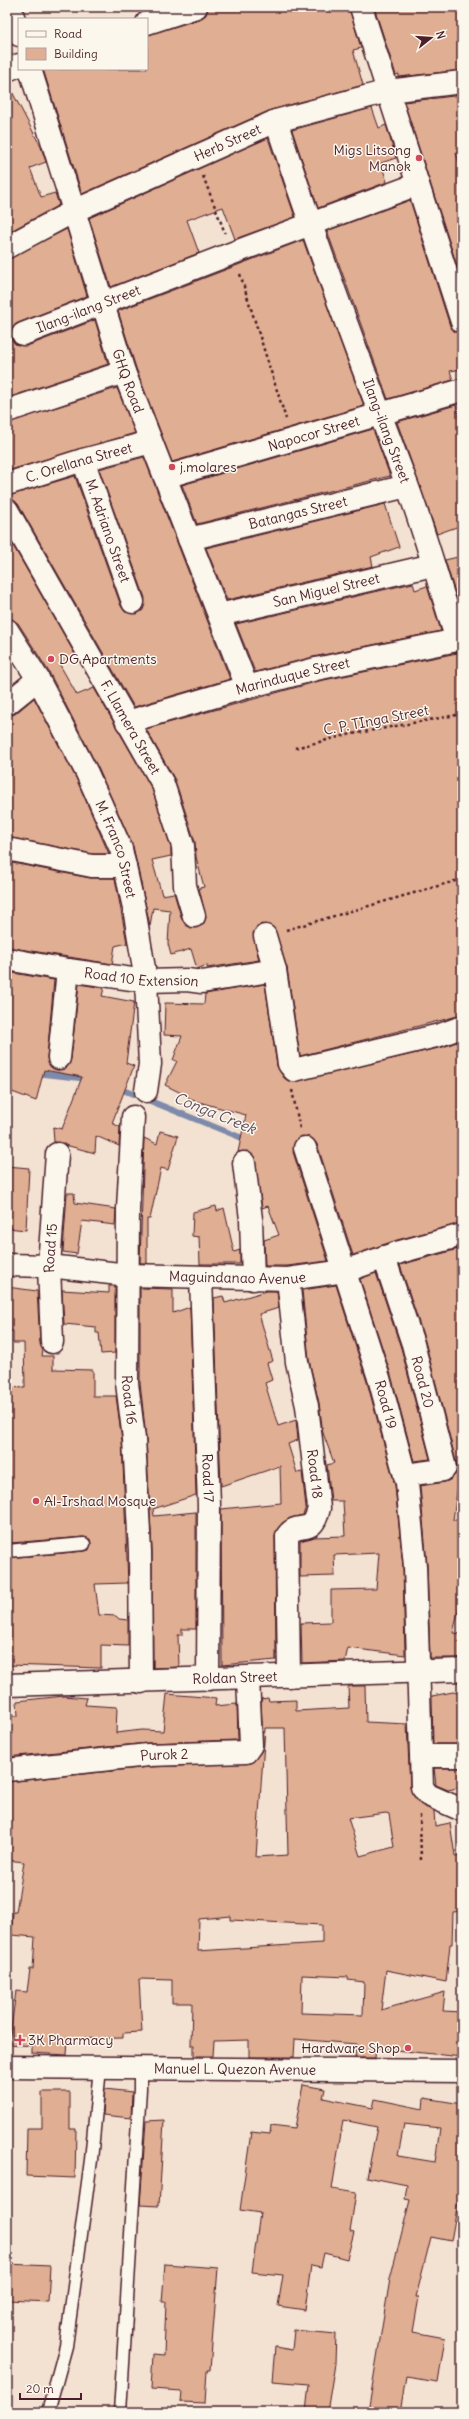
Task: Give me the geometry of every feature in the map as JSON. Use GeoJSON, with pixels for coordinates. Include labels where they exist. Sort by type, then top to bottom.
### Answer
{"type":"FeatureCollection","features":[{"type":"Feature","properties":{"kind":"street"},"geometry":{"type":"LineString","coordinates":[[10,7],[18,32]]}},
{"type":"Feature","properties":{"kind":"street"},"geometry":{"type":"LineString","coordinates":[[148,23],[196,7]]}},
{"type":"Feature","properties":{"kind":"street"},"geometry":{"type":"LineString","coordinates":[[361,7],[462,322]]}},
{"type":"Feature","properties":{"kind":"street"},"geometry":{"type":"LineString","coordinates":[[7,70],[18,65]]}},
{"type":"Feature","properties":{"kind":"street","name":"GHQ Road"},"geometry":{"type":"LineString","coordinates":[[30,70],[124,372],[247,687]]}},
{"type":"Feature","properties":{"kind":"street","name":"Herb Street"},"geometry":{"type":"LineString","coordinates":[[7,247],[74,211],[276,121],[388,90],[462,82]]}},
{"type":"Feature","properties":{"kind":"street","name":"Ilang-ilang Street"},"geometry":{"type":"LineString","coordinates":[[276,121],[310,224],[378,414],[407,486],[460,640]]}},
{"type":"Feature","properties":{"kind":"street","name":"Ilang-ilang Street"},"geometry":{"type":"LineString","coordinates":[[23,334],[418,184]]}},
{"type":"Feature","properties":{"kind":"street"},"geometry":{"type":"LineString","coordinates":[[7,411],[124,372]]}},
{"type":"Feature","properties":{"kind":"street","name":"Napocor Street"},"geometry":{"type":"LineString","coordinates":[[165,477],[292,438],[462,390]]}},
{"type":"Feature","properties":{"kind":"street","name":"C. Orellana Street"},"geometry":{"type":"LineString","coordinates":[[7,484],[82,460],[151,442]]}},
{"type":"Feature","properties":{"kind":"street","name":"M. Adriano Street"},"geometry":{"type":"LineString","coordinates":[[82,460],[133,602]]}},
{"type":"Feature","properties":{"kind":"street","name":"Batangas Street"},"geometry":{"type":"LineString","coordinates":[[189,538],[407,486]]}},
{"type":"Feature","properties":{"kind":"street","name":"F. Llamera Street"},"geometry":{"type":"LineString","coordinates":[[7,510],[163,784],[172,807],[183,846],[185,886],[194,916]]}},
{"type":"Feature","properties":{"kind":"street","name":"San Miguel Street"},"geometry":{"type":"LineString","coordinates":[[219,615],[433,565]]}},
{"type":"Feature","properties":{"kind":"street","name":"M. Franco Street"},"geometry":{"type":"LineString","coordinates":[[7,630],[38,679],[87,773],[113,830],[125,866],[141,942],[146,981],[150,1064],[146,1091]]}},
{"type":"Feature","properties":{"kind":"street","name":"Marinduque Street"},"geometry":{"type":"LineString","coordinates":[[127,722],[247,687],[316,670],[460,640]]}},
{"type":"Feature","properties":{"kind":"street"},"geometry":{"type":"LineString","coordinates":[[7,704],[38,679]]}},
{"type":"Feature","properties":{"kind":"street"},"geometry":{"type":"LineString","coordinates":[[7,849],[92,866],[125,866]]}},
{"type":"Feature","properties":{"kind":"street"},"geometry":{"type":"LineString","coordinates":[[265,936],[275,970],[290,1064],[294,1070],[440,1035],[462,1027]]}},
{"type":"Feature","properties":{"kind":"street","name":"Road 10 Extension"},"geometry":{"type":"LineString","coordinates":[[7,959],[68,970],[146,981],[187,980],[202,982],[275,970]]}},
{"type":"Feature","properties":{"kind":"street"},"geometry":{"type":"LineString","coordinates":[[59,1058],[68,970]]}},
{"type":"Feature","properties":{"kind":"street","name":"Road 16"},"geometry":{"type":"LineString","coordinates":[[133,1117],[128,1209],[127,1383],[134,1439],[140,1551],[141,1682]]}},
{"type":"Feature","properties":{"kind":"street","name":"Road 19"},"geometry":{"type":"LineString","coordinates":[[302,1138],[380,1378],[405,1475],[412,1535],[419,1670],[422,1787],[428,1795]]}},
{"type":"Feature","properties":{"kind":"street","name":"Road 15"},"geometry":{"type":"LineString","coordinates":[[52,1342],[49,1266],[57,1154]]}},
{"type":"Feature","properties":{"kind":"street"},"geometry":{"type":"LineString","coordinates":[[244,1163],[251,1219],[253,1279]]}},
{"type":"Feature","properties":{"kind":"street","name":"Maguindanao Avenue"},"geometry":{"type":"LineString","coordinates":[[7,1265],[49,1266],[128,1275],[288,1280],[345,1271],[384,1257],[462,1235]]}},
{"type":"Feature","properties":{"kind":"street","name":"Road 20"},"geometry":{"type":"LineString","coordinates":[[384,1257],[413,1344],[445,1468],[443,1470],[405,1475]]}},
{"type":"Feature","properties":{"kind":"street","name":"Road 17"},"geometry":{"type":"LineString","coordinates":[[201,1277],[209,1505],[208,1679]]}},
{"type":"Feature","properties":{"kind":"street","name":"Road 18"},"geometry":{"type":"LineString","coordinates":[[288,1280],[297,1362],[307,1406],[319,1508],[316,1521],[310,1526],[293,1530],[288,1536],[289,1676]]}},
{"type":"Feature","properties":{"kind":"street","name":"Roldan Street"},"geometry":{"type":"LineString","coordinates":[[7,1685],[141,1682],[419,1670],[462,1670]]}},
{"type":"Feature","properties":{"kind":"street","name":"Purok 2"},"geometry":{"type":"LineString","coordinates":[[7,1770],[152,1755],[246,1752],[250,1745],[248,1678]]}},
{"type":"Feature","properties":{"kind":"street"},"geometry":{"type":"LineString","coordinates":[[422,1756],[462,1756]]}},
{"type":"Feature","properties":{"kind":"street"},"geometry":{"type":"LineString","coordinates":[[428,1795],[462,1810]]}},
{"type":"Feature","properties":{"kind":"street","name":"Manuel L. Quezon Avenue"},"geometry":{"type":"LineString","coordinates":[[7,2067],[462,2071]]}},
{"type":"Feature","properties":{"kind":"lane"},"geometry":{"type":"LineString","coordinates":[[7,1551],[84,1544]]}},
{"type":"Feature","properties":{"kind":"lane"},"geometry":{"type":"LineString","coordinates":[[48,2412],[66,2346],[91,2160],[100,2068]]}},
{"type":"Feature","properties":{"kind":"lane"},"geometry":{"type":"LineString","coordinates":[[120,2412],[140,2089],[140,2068]]}},
{"type":"Feature","properties":{"kind":"path"},"geometry":{"type":"LineString","coordinates":[[195,157],[233,253],[292,438]]}},
{"type":"Feature","properties":{"kind":"path","name":"C. P. TInga Street"},"geometry":{"type":"LineString","coordinates":[[295,748],[347,734],[462,714]]}},
{"type":"Feature","properties":{"kind":"path"},"geometry":{"type":"LineString","coordinates":[[265,936],[462,879]]}},
{"type":"Feature","properties":{"kind":"path"},"geometry":{"type":"LineString","coordinates":[[294,1070],[291,1082],[302,1138]]}},
{"type":"Feature","properties":{"kind":"path"},"geometry":{"type":"LineString","coordinates":[[421,1862],[421,1804],[428,1795]]}},
{"type":"Feature","properties":{"kind":"building"},"geometry":{"type":"Polygon","coordinates":[[[208,7],[349,7],[361,48],[353,50],[363,85],[271,110],[82,194],[43,70],[148,70],[148,35],[200,19],[206,15],[208,7]]]}},
{"type":"Feature","properties":{"kind":"building"},"geometry":{"type":"Polygon","coordinates":[[[374,7],[462,7],[462,70],[399,77],[399,74],[396,75],[374,7]]]}},
{"type":"Feature","properties":{"kind":"building"},"geometry":{"type":"Polygon","coordinates":[[[7,82],[41,147],[46,162],[30,168],[41,197],[55,193],[59,205],[7,233],[7,82]]]}},
{"type":"Feature","properties":{"kind":"building"},"geometry":{"type":"Polygon","coordinates":[[[462,95],[462,152],[456,153],[462,172],[462,281],[404,102],[462,95]]]}},
{"type":"Feature","properties":{"kind":"building"},"geometry":{"type":"Polygon","coordinates":[[[372,108],[379,128],[386,125],[396,158],[381,163],[387,182],[318,208],[292,130],[372,108]]]}},
{"type":"Feature","properties":{"kind":"building"},"geometry":{"type":"Polygon","coordinates":[[[268,138],[295,217],[235,239],[223,207],[187,220],[199,253],[111,287],[89,218],[268,138]]]}},
{"type":"Feature","properties":{"kind":"building"},"geometry":{"type":"Polygon","coordinates":[[[410,200],[450,326],[454,331],[462,334],[462,369],[450,371],[453,380],[388,399],[327,231],[410,200]]]}},
{"type":"Feature","properties":{"kind":"building"},"geometry":{"type":"Polygon","coordinates":[[[67,229],[87,296],[18,323],[11,332],[11,338],[15,344],[27,346],[95,320],[108,364],[7,398],[7,259],[67,229]]]}},
{"type":"Feature","properties":{"kind":"building"},"geometry":{"type":"Polygon","coordinates":[[[303,240],[364,406],[172,462],[136,368],[118,311],[303,240]]]}},
{"type":"Feature","properties":{"kind":"building"},"geometry":{"type":"Polygon","coordinates":[[[117,388],[135,433],[7,471],[7,423],[117,388]]]}},
{"type":"Feature","properties":{"kind":"building"},"geometry":{"type":"Polygon","coordinates":[[[456,405],[462,428],[462,525],[437,534],[397,422],[456,405]]]}},
{"type":"Feature","properties":{"kind":"building"},"geometry":{"type":"Polygon","coordinates":[[[373,429],[390,476],[197,524],[182,485],[373,429]]]}},
{"type":"Feature","properties":{"kind":"building"},"geometry":{"type":"Polygon","coordinates":[[[144,457],[230,679],[134,707],[18,504],[7,496],[75,476],[121,606],[125,612],[137,614],[143,610],[145,598],[99,469],[144,457]]]}},
{"type":"Feature","properties":{"kind":"building"},"geometry":{"type":"Polygon","coordinates":[[[385,504],[399,547],[371,557],[373,566],[227,600],[206,548],[385,504]]]}},
{"type":"Feature","properties":{"kind":"building"},"geometry":{"type":"Polygon","coordinates":[[[7,535],[76,656],[60,665],[77,695],[94,688],[152,789],[171,848],[171,856],[152,860],[162,895],[174,893],[182,920],[191,928],[203,925],[206,918],[199,888],[204,887],[196,857],[195,842],[175,780],[146,729],[319,681],[462,652],[462,1015],[300,1056],[287,968],[273,927],[261,924],[253,933],[259,960],[207,968],[207,965],[197,969],[191,949],[171,955],[168,944],[170,910],[153,908],[150,926],[133,846],[98,768],[49,672],[18,623],[7,618],[7,535]]]}},
{"type":"Feature","properties":{"kind":"building"},"geometry":{"type":"Polygon","coordinates":[[[462,556],[462,615],[445,560],[462,556]]]}},
{"type":"Feature","properties":{"kind":"building"},"geometry":{"type":"Polygon","coordinates":[[[413,583],[415,590],[427,586],[441,631],[313,657],[255,672],[236,624],[413,583]]]}},
{"type":"Feature","properties":{"kind":"building"},"geometry":{"type":"Polygon","coordinates":[[[34,698],[76,778],[109,854],[93,854],[7,837],[7,716],[15,714],[34,698]]]}},
{"type":"Feature","properties":{"kind":"building"},"geometry":{"type":"Polygon","coordinates":[[[7,862],[90,878],[115,878],[127,943],[115,946],[112,964],[7,947],[7,862]]]}},
{"type":"Feature","properties":{"kind":"building"},"geometry":{"type":"Polygon","coordinates":[[[7,972],[54,980],[47,1057],[48,1063],[57,1070],[64,1069],[71,1059],[79,984],[104,988],[102,996],[134,1002],[126,1063],[134,1066],[112,1123],[120,1127],[119,1146],[96,1136],[95,1153],[54,1142],[53,1127],[62,1129],[82,1077],[44,1070],[36,1101],[7,1090],[7,972]]]}},
{"type":"Feature","properties":{"kind":"building"},"geometry":{"type":"Polygon","coordinates":[[[265,984],[277,1066],[284,1078],[290,1082],[443,1047],[462,1040],[462,1223],[397,1240],[353,1255],[317,1144],[313,1139],[302,1136],[296,1140],[293,1152],[328,1261],[287,1266],[265,1266],[264,1240],[279,1235],[268,1206],[262,1208],[254,1156],[248,1151],[238,1152],[246,1115],[188,1099],[189,1097],[165,1085],[177,1061],[173,1060],[182,1036],[164,1035],[165,1003],[204,1004],[205,994],[265,984]]]}},
{"type":"Feature","properties":{"kind":"building"},"geometry":{"type":"Polygon","coordinates":[[[160,1131],[178,1136],[168,1170],[161,1168],[150,1219],[147,1219],[147,1263],[140,1263],[144,1138],[157,1144],[160,1131]]]}},
{"type":"Feature","properties":{"kind":"building"},"geometry":{"type":"Polygon","coordinates":[[[7,1166],[29,1168],[26,1230],[7,1228],[7,1166]]]}},
{"type":"Feature","properties":{"kind":"building"},"geometry":{"type":"Polygon","coordinates":[[[67,1193],[74,1193],[75,1203],[116,1209],[115,1225],[82,1221],[77,1254],[63,1252],[67,1193]]]}},
{"type":"Feature","properties":{"kind":"building"},"geometry":{"type":"Polygon","coordinates":[[[216,1206],[217,1211],[224,1208],[234,1252],[240,1250],[240,1264],[200,1264],[199,1237],[192,1236],[193,1212],[216,1206]]]}},
{"type":"Feature","properties":{"kind":"building"},"geometry":{"type":"Polygon","coordinates":[[[462,1248],[462,1484],[458,1485],[453,1520],[462,1520],[462,1596],[453,1633],[462,1634],[462,1658],[430,1658],[427,1565],[420,1486],[445,1482],[451,1479],[457,1472],[457,1465],[425,1341],[400,1265],[462,1248]]]}},
{"type":"Feature","properties":{"kind":"building"},"geometry":{"type":"Polygon","coordinates":[[[376,1273],[401,1348],[430,1459],[414,1461],[391,1375],[360,1279],[376,1273]]]}},
{"type":"Feature","properties":{"kind":"building"},"geometry":{"type":"Polygon","coordinates":[[[336,1285],[367,1382],[395,1485],[403,1567],[405,1655],[348,1648],[345,1661],[302,1663],[301,1623],[331,1622],[331,1590],[376,1589],[379,1553],[334,1555],[335,1576],[300,1577],[300,1541],[314,1537],[345,1536],[343,1501],[331,1501],[327,1465],[334,1463],[323,1433],[319,1403],[309,1360],[302,1290],[336,1285]]]}},
{"type":"Feature","properties":{"kind":"building"},"geometry":{"type":"Polygon","coordinates":[[[109,1286],[115,1286],[115,1353],[101,1354],[99,1333],[96,1333],[96,1327],[64,1324],[62,1290],[109,1293],[109,1286]]]}},
{"type":"Feature","properties":{"kind":"building"},"geometry":{"type":"Polygon","coordinates":[[[7,1287],[37,1291],[40,1342],[43,1350],[42,1356],[53,1356],[53,1369],[93,1370],[93,1396],[116,1396],[122,1440],[128,1583],[95,1584],[99,1615],[116,1616],[119,1619],[128,1620],[128,1646],[101,1645],[101,1668],[7,1665],[7,1558],[85,1551],[89,1550],[91,1544],[90,1539],[83,1537],[10,1543],[7,1387],[25,1388],[24,1343],[13,1343],[13,1331],[7,1331],[7,1287]]]}},
{"type":"Feature","properties":{"kind":"building"},"geometry":{"type":"Polygon","coordinates":[[[140,1288],[173,1289],[173,1313],[190,1307],[196,1495],[153,1509],[154,1516],[196,1512],[196,1629],[182,1629],[182,1635],[178,1635],[179,1667],[153,1668],[152,1550],[146,1438],[140,1382],[140,1288]]]}},
{"type":"Feature","properties":{"kind":"building"},"geometry":{"type":"Polygon","coordinates":[[[267,1291],[277,1291],[279,1308],[259,1314],[273,1361],[267,1363],[272,1380],[265,1383],[278,1426],[296,1420],[298,1440],[288,1444],[297,1473],[302,1472],[306,1507],[303,1515],[290,1518],[282,1523],[275,1536],[276,1660],[222,1665],[221,1509],[281,1503],[280,1466],[221,1486],[214,1298],[223,1296],[225,1303],[267,1291]]]}},
{"type":"Feature","properties":{"kind":"building"},"geometry":{"type":"Polygon","coordinates":[[[348,1686],[365,1686],[366,1722],[407,1724],[410,1787],[412,1794],[423,1806],[434,1811],[435,1826],[450,1823],[455,1856],[462,1855],[462,1911],[453,1912],[452,1944],[450,1944],[446,1982],[386,1970],[381,2010],[445,1992],[443,2011],[462,2012],[462,2057],[376,2048],[375,2058],[355,2058],[356,2044],[295,2039],[294,2057],[249,2057],[249,2040],[214,2041],[213,2056],[194,2056],[194,2045],[191,2045],[192,2003],[172,2003],[172,1980],[139,1979],[142,2032],[123,2033],[123,2038],[68,2039],[67,2055],[32,2053],[32,2046],[9,2044],[16,1991],[27,1992],[30,1969],[33,1969],[35,1937],[11,1935],[13,1912],[16,1912],[24,1862],[7,1860],[7,1782],[149,1767],[252,1763],[261,1752],[263,1745],[261,1699],[268,1698],[269,1701],[296,1700],[296,1711],[349,1708],[348,1686]],[[265,1728],[256,1857],[288,1855],[285,1728],[265,1728]],[[386,1813],[348,1818],[360,1856],[394,1847],[389,1814],[386,1813]],[[231,1916],[199,1919],[198,1951],[322,1943],[322,1925],[231,1920],[231,1916]],[[302,1975],[301,2013],[363,2015],[364,1982],[348,1980],[348,1977],[302,1975]]]}},
{"type":"Feature","properties":{"kind":"building"},"geometry":{"type":"Polygon","coordinates":[[[453,1692],[462,1694],[462,1744],[433,1744],[432,1696],[453,1692]]]}},
{"type":"Feature","properties":{"kind":"building"},"geometry":{"type":"Polygon","coordinates":[[[167,1694],[216,1698],[215,1706],[237,1704],[238,1740],[147,1743],[7,1757],[7,1716],[18,1716],[17,1701],[64,1696],[87,1698],[85,1705],[117,1707],[116,1733],[142,1730],[163,1731],[167,1694]]]}},
{"type":"Feature","properties":{"kind":"building"},"geometry":{"type":"Polygon","coordinates":[[[434,1768],[462,1768],[462,1787],[448,1790],[436,1785],[434,1768]]]}},
{"type":"Feature","properties":{"kind":"building"},"geometry":{"type":"Polygon","coordinates":[[[303,2085],[325,2089],[323,2098],[373,2108],[375,2099],[423,2109],[424,2098],[462,2104],[462,2180],[451,2241],[431,2237],[416,2297],[419,2297],[413,2332],[445,2338],[438,2382],[406,2377],[400,2412],[368,2412],[390,2279],[410,2200],[405,2199],[407,2185],[367,2177],[377,2127],[343,2120],[332,2189],[356,2193],[350,2231],[354,2232],[347,2259],[324,2253],[321,2267],[311,2265],[305,2310],[278,2306],[283,2275],[252,2272],[260,2213],[240,2210],[251,2132],[270,2134],[271,2125],[295,2128],[303,2085]],[[404,2124],[398,2156],[435,2162],[440,2128],[404,2124]]]}},
{"type":"Feature","properties":{"kind":"building"},"geometry":{"type":"Polygon","coordinates":[[[105,2089],[132,2092],[131,2118],[103,2115],[105,2089]]]}},
{"type":"Feature","properties":{"kind":"building"},"geometry":{"type":"Polygon","coordinates":[[[42,2092],[70,2092],[70,2129],[76,2129],[75,2178],[26,2176],[27,2128],[42,2128],[42,2092]]]}},
{"type":"Feature","properties":{"kind":"building"},"geometry":{"type":"Polygon","coordinates":[[[164,2120],[159,2206],[140,2205],[146,2121],[164,2120]]]}},
{"type":"Feature","properties":{"kind":"building"},"geometry":{"type":"Polygon","coordinates":[[[7,2264],[50,2266],[48,2302],[7,2300],[7,2264]]]}},
{"type":"Feature","properties":{"kind":"building"},"geometry":{"type":"Polygon","coordinates":[[[165,2264],[218,2268],[210,2370],[207,2370],[205,2403],[181,2402],[182,2391],[151,2389],[153,2354],[164,2355],[166,2302],[162,2302],[165,2264]]]}},
{"type":"Feature","properties":{"kind":"building"},"geometry":{"type":"Polygon","coordinates":[[[294,2330],[336,2334],[335,2363],[327,2412],[306,2412],[309,2384],[272,2381],[275,2347],[292,2350],[294,2330]]]}},
{"type":"Feature","properties":{"kind":"waterway","name":"Conga Creek"},"geometry":{"type":"LineString","coordinates":[[36,1073],[89,1079]]}},
{"type":"Feature","properties":{"kind":"waterway","name":"Conga Creek"},"geometry":{"type":"LineString","coordinates":[[118,1088],[247,1140]]}},
{"type":"Feature","properties":{"kind":"place","name":"Migs Litsong Manok"},"geometry":{"type":"Point","coordinates":[419,158]}},
{"type":"Feature","properties":{"kind":"place","name":"j.molares"},"geometry":{"type":"Point","coordinates":[172,467]}},
{"type":"Feature","properties":{"kind":"place","name":"DG Apartments"},"geometry":{"type":"Point","coordinates":[51,659]}},
{"type":"Feature","properties":{"kind":"place","name":"Al-Irshad Mosque"},"geometry":{"type":"Point","coordinates":[36,1501]}},
{"type":"Feature","properties":{"kind":"place","name":"3K Pharmacy"},"geometry":{"type":"Point","coordinates":[20,2040]}},
{"type":"Feature","properties":{"kind":"place","name":"Hardware Shop"},"geometry":{"type":"Point","coordinates":[408,2048]}}]}
